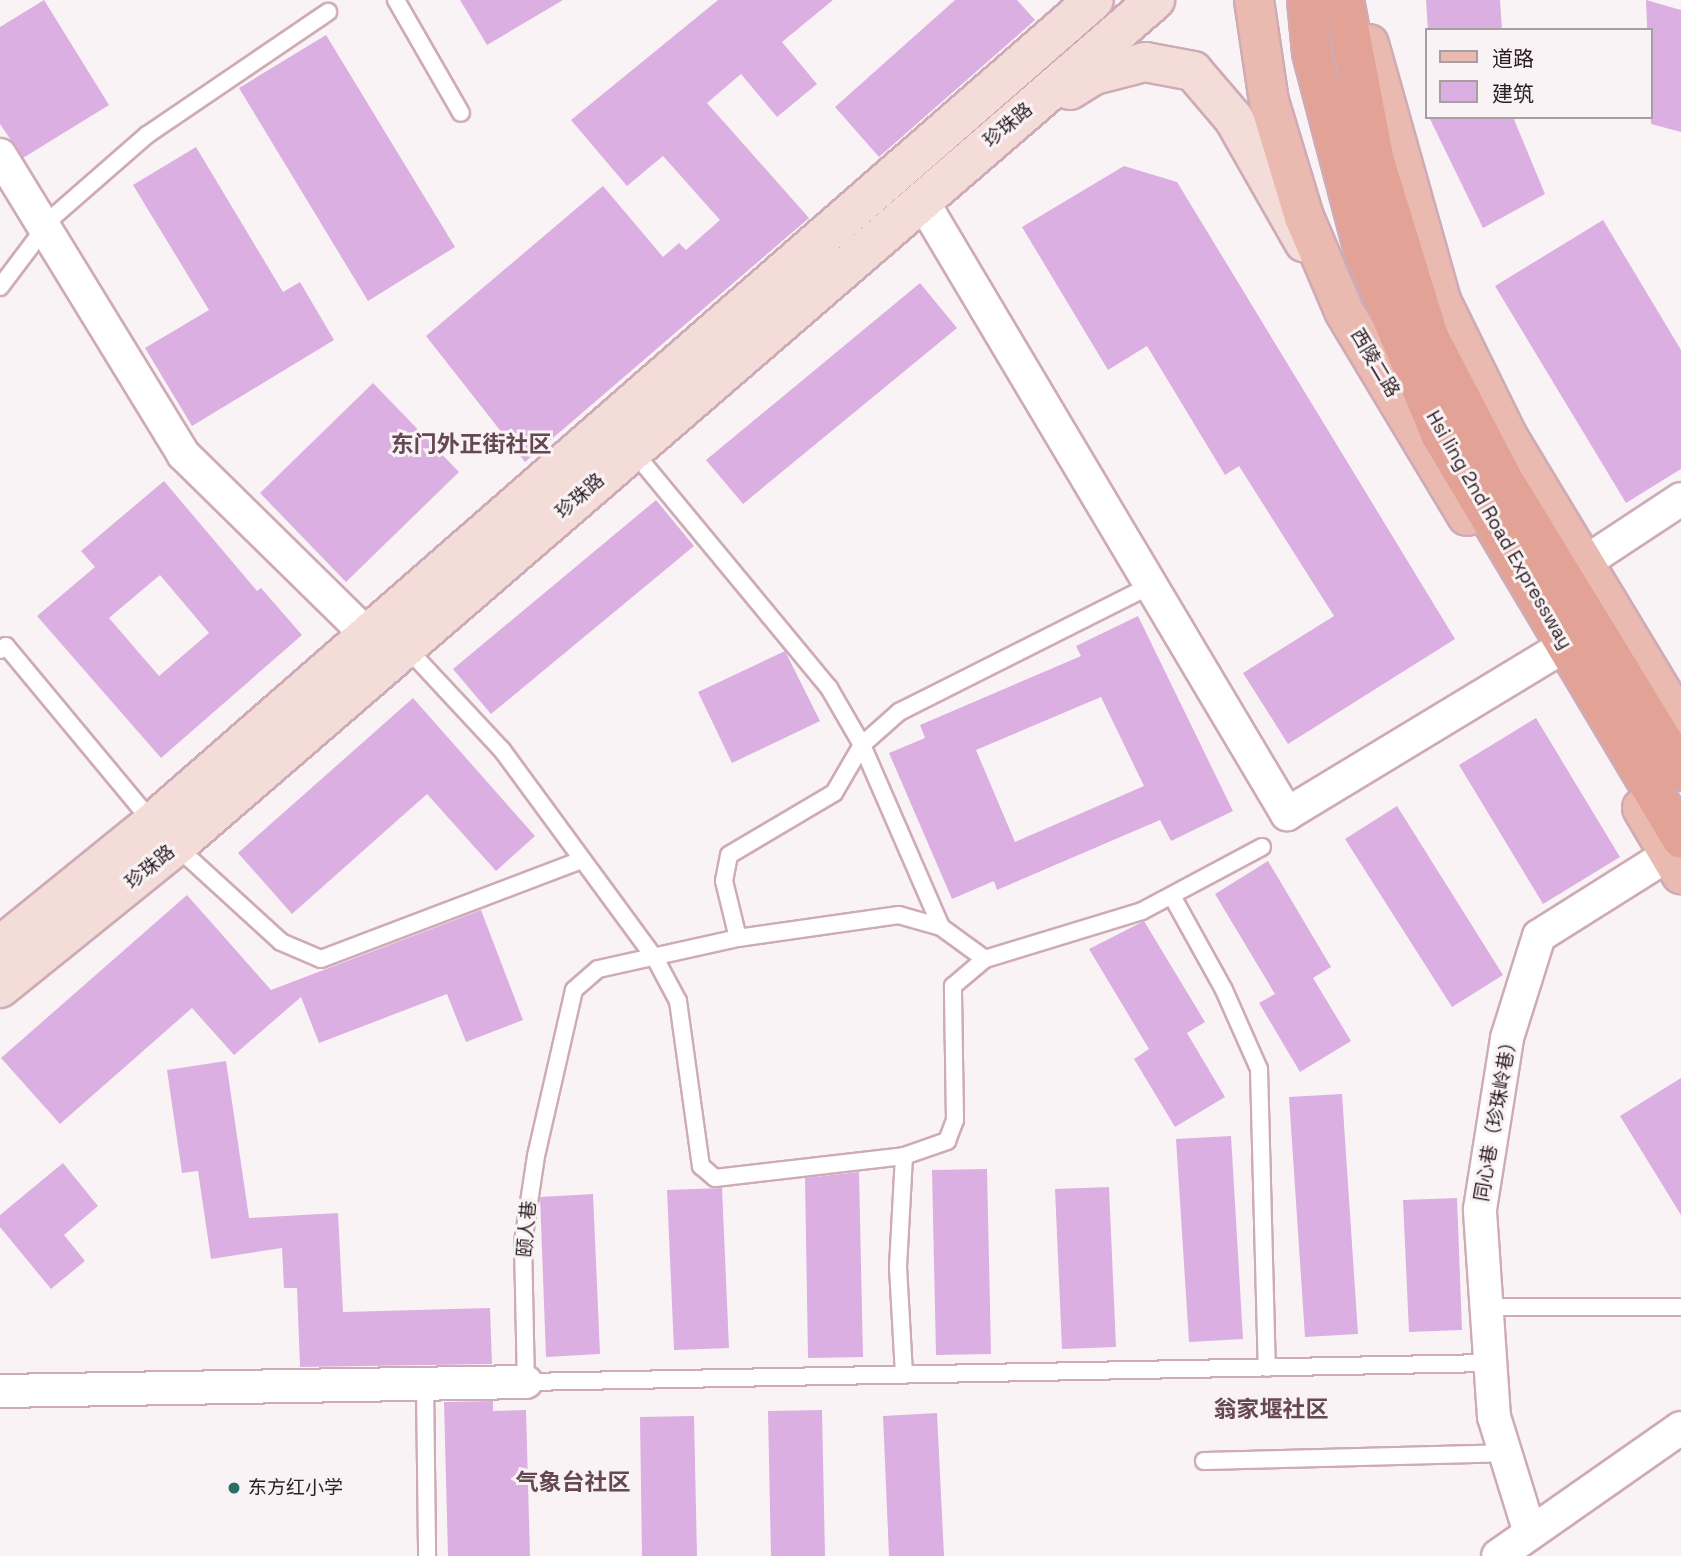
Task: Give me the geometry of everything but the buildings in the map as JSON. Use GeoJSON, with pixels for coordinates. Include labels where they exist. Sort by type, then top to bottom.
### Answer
{"type":"FeatureCollection","features":[{"type":"Feature","properties":{"kind":"highway","name":"Hsi ling 2nd Road Expressway"},"geometry":{"type":"LineString","coordinates":[[1307,0],[1312,53],[1364,251],[1440,434],[1677,856]]}},
{"type":"Feature","properties":{"kind":"highway","name":"Hsi ling 2nd Road Expressway"},"geometry":{"type":"LineString","coordinates":[[1344,0],[1374,158],[1429,337],[1503,479],[1681,771]]}},
{"type":"Feature","properties":{"kind":"main road","name":"珍珠路"},"geometry":{"type":"LineString","coordinates":[[0,988],[164,834],[365,634],[1094,0]]}},
{"type":"Feature","properties":{"kind":"main road","name":"珍珠路"},"geometry":{"type":"LineString","coordinates":[[0,946],[164,834],[405,646],[1155,0]]}},
{"type":"Feature","properties":{"kind":"main road","name":"西陵二路"},"geometry":{"type":"LineString","coordinates":[[1254,0],[1269,101],[1285,167],[1344,311],[1550,655],[1677,856]]}},
{"type":"Feature","properties":{"kind":"main road"},"geometry":{"type":"LineString","coordinates":[[1361,0],[1372,62],[1442,303],[1508,437],[1681,724]]}},
{"type":"Feature","properties":{"kind":"main road"},"geometry":{"type":"LineString","coordinates":[[978,151],[1094,75],[1145,62],[1192,71],[1234,120],[1344,311]]}},
{"type":"Feature","properties":{"kind":"street"},"geometry":{"type":"LineString","coordinates":[[0,155],[183,454],[365,634]]}},
{"type":"Feature","properties":{"kind":"street"},"geometry":{"type":"LineString","coordinates":[[921,199],[1153,584],[1287,814],[1550,655]]}},
{"type":"Feature","properties":{"kind":"street"},"geometry":{"type":"LineString","coordinates":[[1584,563],[1681,499]]}},
{"type":"Feature","properties":{"kind":"street","name":"同心巷（珍珠岭巷）"},"geometry":{"type":"LineString","coordinates":[[1530,1533],[1494,1417],[1480,1209],[1507,1038],[1539,936],[1677,856]]}},
{"type":"Feature","properties":{"kind":"street"},"geometry":{"type":"LineString","coordinates":[[0,1391],[526,1382]]}},
{"type":"Feature","properties":{"kind":"street"},"geometry":{"type":"LineString","coordinates":[[1498,1556],[1681,1428]]}},
{"type":"Feature","properties":{"kind":"lane"},"geometry":{"type":"LineString","coordinates":[[396,0],[461,113]]}},
{"type":"Feature","properties":{"kind":"lane"},"geometry":{"type":"LineString","coordinates":[[0,287],[46,228],[148,135],[328,12]]}},
{"type":"Feature","properties":{"kind":"lane"},"geometry":{"type":"LineString","coordinates":[[633,450],[829,688],[862,745],[941,927]]}},
{"type":"Feature","properties":{"kind":"lane"},"geometry":{"type":"LineString","coordinates":[[738,938],[724,881],[729,855],[834,793],[862,745],[899,712],[1153,584]]}},
{"type":"Feature","properties":{"kind":"lane"},"geometry":{"type":"LineString","coordinates":[[0,650],[6,646],[164,834],[281,942],[321,959],[580,860]]}},
{"type":"Feature","properties":{"kind":"lane"},"geometry":{"type":"LineString","coordinates":[[405,646],[502,750],[580,860],[655,958],[678,1002],[701,1166],[715,1178],[904,1156],[947,1141],[955,1119],[953,986],[985,959],[1172,896],[1262,848]]}},
{"type":"Feature","properties":{"kind":"lane"},"geometry":{"type":"LineString","coordinates":[[1172,896],[1224,989],[1259,1069],[1267,1368]]}},
{"type":"Feature","properties":{"kind":"lane","name":"颐人巷"},"geometry":{"type":"LineString","coordinates":[[526,1382],[523,1242],[574,990],[598,969],[738,938],[899,915],[941,927],[985,959]]}},
{"type":"Feature","properties":{"kind":"lane"},"geometry":{"type":"LineString","coordinates":[[904,1156],[898,1267],[904,1375]]}},
{"type":"Feature","properties":{"kind":"lane"},"geometry":{"type":"LineString","coordinates":[[1486,1307],[1681,1307]]}},
{"type":"Feature","properties":{"kind":"lane"},"geometry":{"type":"LineString","coordinates":[[526,1382],[1490,1363]]}},
{"type":"Feature","properties":{"kind":"lane"},"geometry":{"type":"LineString","coordinates":[[425,1384],[427,1556]]}},
{"type":"Feature","properties":{"kind":"lane"},"geometry":{"type":"LineString","coordinates":[[1204,1461],[1505,1453]]}},
{"type":"Feature","properties":{"kind":"place","name":"东方红小学"},"geometry":{"type":"Point","coordinates":[234,1488]}},
{"type":"Feature","properties":{"kind":"district","name":"东门外正街社区"},"geometry":{"type":"Point","coordinates":[471,444]}},
{"type":"Feature","properties":{"kind":"district","name":"翁家堰社区"},"geometry":{"type":"Point","coordinates":[1271,1409]}},
{"type":"Feature","properties":{"kind":"district","name":"气象台社区"},"geometry":{"type":"Point","coordinates":[573,1482]}}]}
